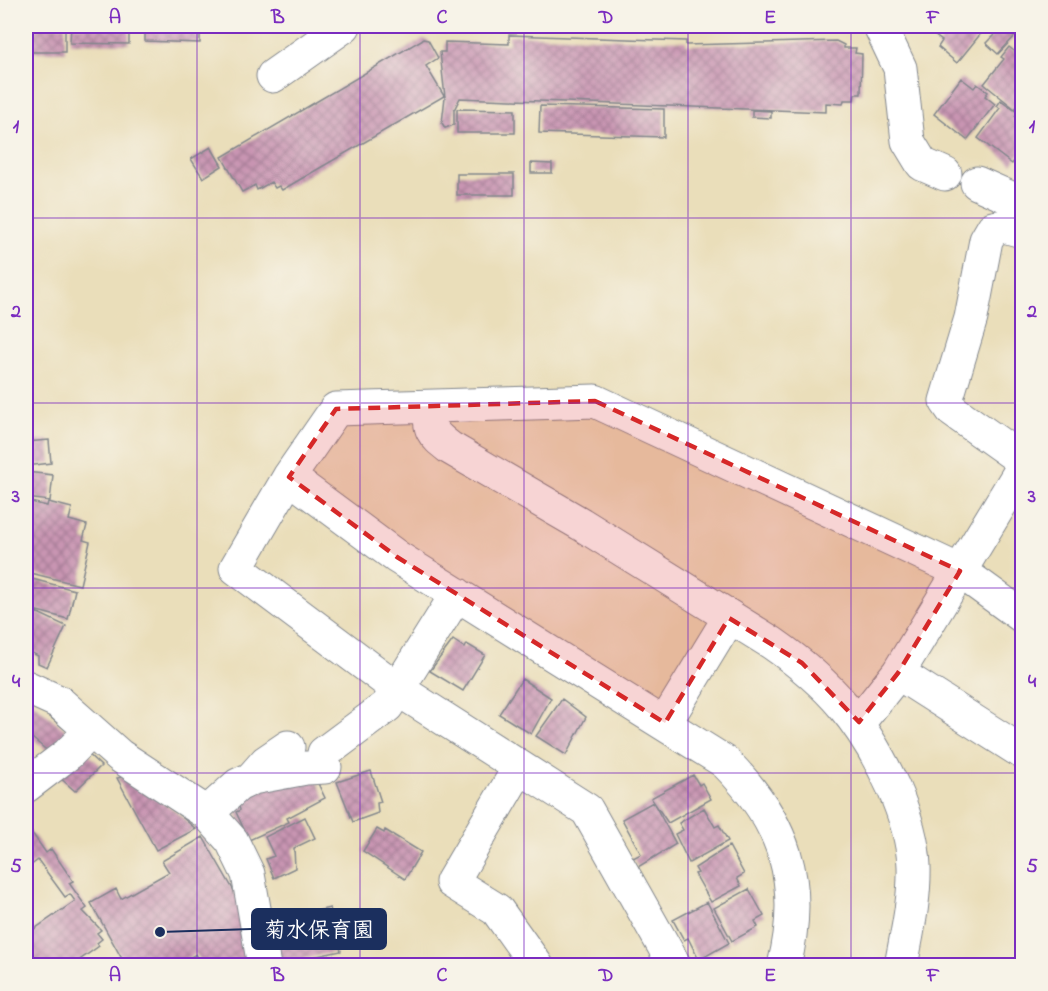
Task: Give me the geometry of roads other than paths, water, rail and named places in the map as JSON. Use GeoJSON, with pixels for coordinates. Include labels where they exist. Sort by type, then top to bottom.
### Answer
{"type":"FeatureCollection","features":[{"type":"Feature","properties":{"kind":"street"},"geometry":{"type":"LineString","coordinates":[[273,76],[344,26]]}},
{"type":"Feature","properties":{"kind":"street"},"geometry":{"type":"LineString","coordinates":[[879,26],[900,68],[908,141],[922,164],[945,174]]}},
{"type":"Feature","properties":{"kind":"street"},"geometry":{"type":"LineString","coordinates":[[977,183],[1023,203]]}},
{"type":"Feature","properties":{"kind":"street"},"geometry":{"type":"LineString","coordinates":[[858,722],[898,673],[1005,498],[1022,465],[1001,444],[953,411],[946,400],[971,318],[986,240],[993,228],[1004,226],[1023,231]]}},
{"type":"Feature","properties":{"kind":"street"},"geometry":{"type":"LineString","coordinates":[[675,966],[587,810],[399,690],[236,568],[290,477],[336,409],[595,401],[960,571],[1023,616]]}},
{"type":"Feature","properties":{"kind":"street"},"geometry":{"type":"LineString","coordinates":[[431,407],[430,426],[435,436],[450,448],[581,524],[802,663],[840,700],[858,722],[896,794],[906,821],[911,844],[913,896],[901,966]]}},
{"type":"Feature","properties":{"kind":"street"},"geometry":{"type":"LineString","coordinates":[[290,477],[397,557],[725,762],[755,795],[773,824],[786,856],[794,913],[784,966]]}},
{"type":"Feature","properties":{"kind":"street"},"geometry":{"type":"LineString","coordinates":[[207,813],[238,785],[250,779],[306,768],[324,760],[387,706],[457,594]]}},
{"type":"Feature","properties":{"kind":"street"},"geometry":{"type":"LineString","coordinates":[[665,723],[729,618]]}},
{"type":"Feature","properties":{"kind":"street"},"geometry":{"type":"LineString","coordinates":[[898,673],[1023,752]]}},
{"type":"Feature","properties":{"kind":"street"},"geometry":{"type":"LineString","coordinates":[[26,687],[59,702],[120,756],[207,813],[232,841],[248,874],[264,966]]}},
{"type":"Feature","properties":{"kind":"street"},"geometry":{"type":"LineString","coordinates":[[26,786],[68,754],[92,731]]}},
{"type":"Feature","properties":{"kind":"street"},"geometry":{"type":"LineString","coordinates":[[250,779],[266,762],[288,747]]}},
{"type":"Feature","properties":{"kind":"street"},"geometry":{"type":"LineString","coordinates":[[519,768],[452,882],[497,910],[537,966]]}},
{"type":"Feature","properties":{"kind":"place","name":"菊水保育園"},"geometry":{"type":"Point","coordinates":[160,932]}}]}
